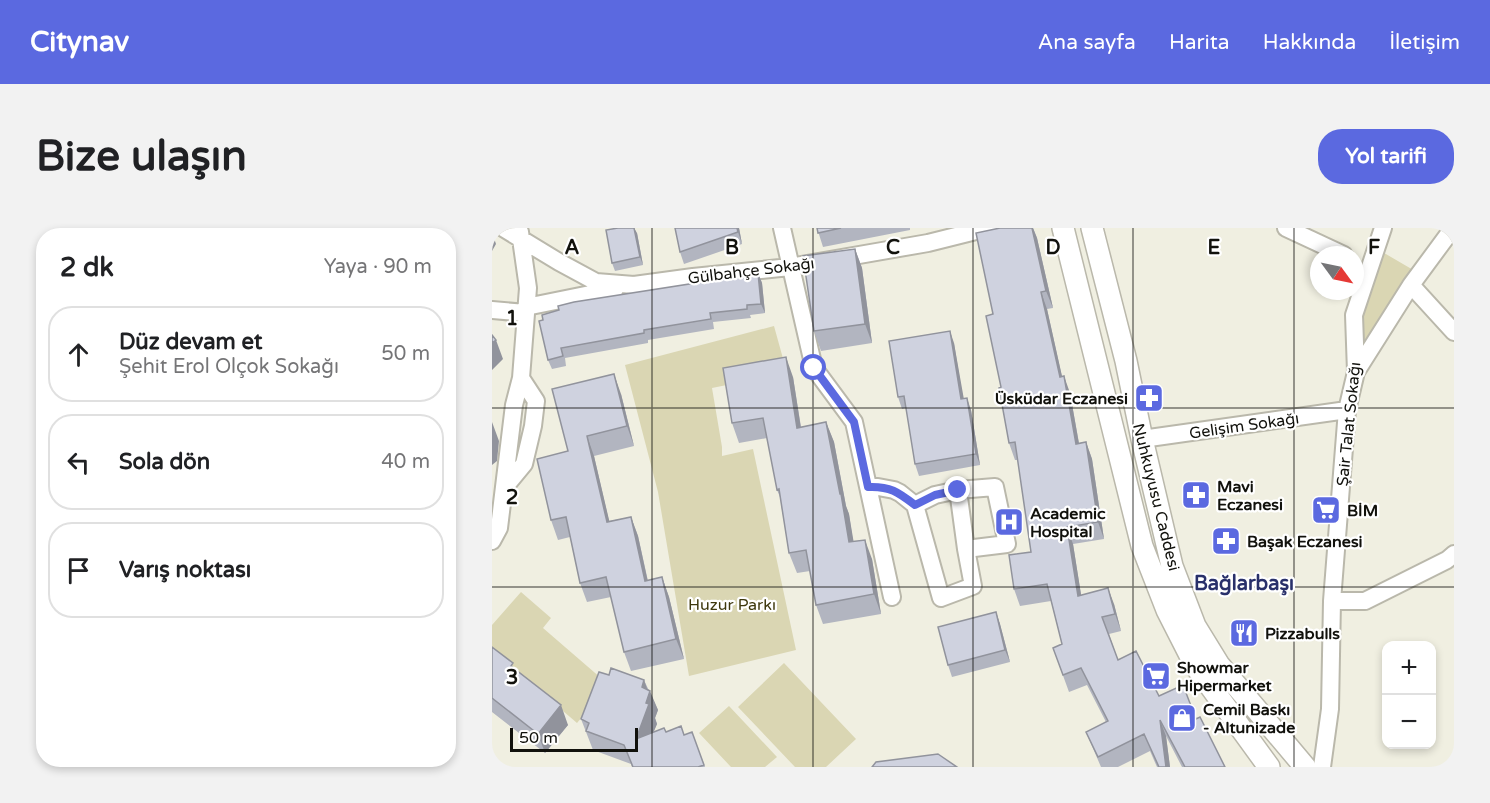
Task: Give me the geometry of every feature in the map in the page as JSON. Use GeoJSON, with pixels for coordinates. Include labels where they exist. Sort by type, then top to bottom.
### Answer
{"type":"FeatureCollection","features":[{"type":"Feature","properties":{"kind":"main road","name":"Nuhkuyusu Caddesi"},"geometry":{"type":"LineString","coordinates":[[1063,228],[1142,546],[1167,610],[1195,665],[1269,767]]}},
{"type":"Feature","properties":{"kind":"main road","name":"Nuhkuyusu Caddesi"},"geometry":{"type":"LineString","coordinates":[[1092,228],[1126,361],[1172,566],[1195,626],[1218,665],[1305,767]]}},
{"type":"Feature","properties":{"kind":"street","name":"Gülbahçe Sokağı"},"geometry":{"type":"LineString","coordinates":[[504,228],[521,234],[559,262],[596,282],[634,285],[790,267],[928,243],[988,228]]}},
{"type":"Feature","properties":{"kind":"street"},"geometry":{"type":"LineString","coordinates":[[782,228],[814,368],[854,422],[892,597]]}},
{"type":"Feature","properties":{"kind":"street"},"geometry":{"type":"LineString","coordinates":[[1286,228],[1325,246]]}},
{"type":"Feature","properties":{"kind":"street","name":"Şair Talat Sokağı"},"geometry":{"type":"LineString","coordinates":[[1364,260],[1383,228]]}},
{"type":"Feature","properties":{"kind":"street"},"geometry":{"type":"LineString","coordinates":[[1356,372],[1411,285],[1453,228]]}},
{"type":"Feature","properties":{"kind":"street"},"geometry":{"type":"LineString","coordinates":[[494,532],[505,487],[514,405],[521,378],[528,288],[521,234]]}},
{"type":"Feature","properties":{"kind":"street"},"geometry":{"type":"LineString","coordinates":[[492,310],[526,310],[634,285]]}},
{"type":"Feature","properties":{"kind":"street"},"geometry":{"type":"LineString","coordinates":[[1411,285],[1454,332]]}},
{"type":"Feature","properties":{"kind":"street","name":"Şair Talat Sokağı"},"geometry":{"type":"LineString","coordinates":[[1322,767],[1330,709],[1332,601],[1347,410],[1356,372],[1354,315],[1356,300]]}},
{"type":"Feature","properties":{"kind":"street","name":"Gelişim Sokağı"},"geometry":{"type":"LineString","coordinates":[[1142,439],[1347,410]]}},
{"type":"Feature","properties":{"kind":"street"},"geometry":{"type":"LineString","coordinates":[[868,487],[894,490],[915,505],[941,598],[973,586],[958,490]]}},
{"type":"Feature","properties":{"kind":"street"},"geometry":{"type":"LineString","coordinates":[[915,505],[935,495],[958,490],[995,487],[1008,543],[966,549]]}},
{"type":"Feature","properties":{"kind":"street"},"geometry":{"type":"LineString","coordinates":[[1332,601],[1365,601],[1452,561]]}},
{"type":"Feature","properties":{"kind":"green space"},"geometry":{"type":"Polygon","coordinates":[[[1379,250],[1415,271],[1361,357],[1358,315],[1379,250]]]}},
{"type":"Feature","properties":{"kind":"green space","name":"Huzur Parkı"},"geometry":{"type":"Polygon","coordinates":[[[774,326],[787,373],[712,388],[722,456],[753,449],[796,650],[689,676],[658,492],[625,365],[774,326]]]}},
{"type":"Feature","properties":{"kind":"green space"},"geometry":{"type":"Polygon","coordinates":[[[521,592],[551,618],[543,628],[609,685],[577,723],[492,650],[492,625],[521,592]]]}},
{"type":"Feature","properties":{"kind":"green space"},"geometry":{"type":"Polygon","coordinates":[[[784,663],[856,739],[826,767],[795,767],[738,707],[784,663]]]}},
{"type":"Feature","properties":{"kind":"green space"},"geometry":{"type":"Polygon","coordinates":[[[729,706],[777,757],[765,767],[731,767],[699,733],[729,706]]]}},
{"type":"Feature","properties":{"kind":"building"},"geometry":{"type":"Polygon","coordinates":[[[634,228],[640,257],[612,263],[606,230],[634,228]]]}},
{"type":"Feature","properties":{"kind":"building"},"geometry":{"type":"Polygon","coordinates":[[[675,228],[737,228],[738,232],[680,252],[675,228]]]}},
{"type":"Feature","properties":{"kind":"building"},"geometry":{"type":"Polygon","coordinates":[[[817,228],[841,228],[818,233],[817,228]]]}},
{"type":"Feature","properties":{"kind":"building"},"geometry":{"type":"Polygon","coordinates":[[[1000,228],[1032,228],[1046,291],[1041,292],[1060,377],[1064,376],[1076,444],[1086,442],[1098,522],[1067,527],[1078,596],[1108,588],[1115,614],[1102,617],[1118,660],[1136,651],[1159,696],[1183,685],[1196,719],[1200,717],[1225,767],[1185,767],[1160,720],[1166,767],[1159,767],[1144,734],[1098,757],[1086,732],[1108,721],[1081,668],[1063,675],[1053,648],[1062,644],[1047,584],[1014,589],[1009,555],[1031,552],[1015,442],[1009,443],[999,388],[1001,387],[986,316],[993,314],[976,233],[1000,228]]]}},
{"type":"Feature","properties":{"kind":"building"},"geometry":{"type":"Polygon","coordinates":[[[855,249],[865,324],[814,331],[803,256],[855,249]]]}},
{"type":"Feature","properties":{"kind":"building"},"geometry":{"type":"Polygon","coordinates":[[[758,273],[761,304],[747,305],[747,309],[710,313],[711,319],[644,330],[644,333],[561,348],[563,356],[548,360],[539,321],[543,320],[542,315],[559,310],[558,306],[721,279],[721,277],[758,273]]]}},
{"type":"Feature","properties":{"kind":"building"},"geometry":{"type":"Polygon","coordinates":[[[950,331],[961,399],[967,398],[976,454],[915,464],[904,396],[898,397],[889,341],[950,331]]]}},
{"type":"Feature","properties":{"kind":"building"},"geometry":{"type":"Polygon","coordinates":[[[786,357],[797,428],[826,422],[849,542],[865,540],[874,594],[816,605],[806,550],[789,553],[779,489],[777,490],[763,418],[732,423],[723,368],[786,357]]]}},
{"type":"Feature","properties":{"kind":"building"},"geometry":{"type":"Polygon","coordinates":[[[614,374],[627,426],[587,436],[607,522],[631,517],[645,581],[662,577],[676,639],[624,652],[606,577],[580,583],[566,517],[551,520],[537,459],[568,451],[552,389],[614,374]]]}},
{"type":"Feature","properties":{"kind":"building"},"geometry":{"type":"Polygon","coordinates":[[[996,612],[1005,650],[948,665],[938,627],[996,612]]]}},
{"type":"Feature","properties":{"kind":"building"},"geometry":{"type":"Polygon","coordinates":[[[492,647],[513,663],[511,666],[561,705],[538,734],[492,698],[492,647]]]}},
{"type":"Feature","properties":{"kind":"building"},"geometry":{"type":"Polygon","coordinates":[[[611,668],[644,680],[642,687],[650,691],[646,703],[649,704],[636,739],[664,728],[666,732],[681,726],[684,735],[692,732],[704,765],[698,767],[633,767],[624,745],[586,731],[589,723],[581,719],[599,672],[609,675],[611,668]]]}},
{"type":"Feature","properties":{"kind":"building"},"geometry":{"type":"Polygon","coordinates":[[[938,754],[957,767],[872,767],[876,762],[938,754]]]}},
{"type":"Feature","properties":{"kind":"place","name":"Üsküdar Eczanesi"},"geometry":{"type":"Point","coordinates":[1149,398]}},
{"type":"Feature","properties":{"kind":"place","name":"Mavi Eczanesi"},"geometry":{"type":"Point","coordinates":[1196,495]}},
{"type":"Feature","properties":{"kind":"place","name":"BİM"},"geometry":{"type":"Point","coordinates":[1326,510]}},
{"type":"Feature","properties":{"kind":"place","name":"Academic Hospital"},"geometry":{"type":"Point","coordinates":[1009,522]}},
{"type":"Feature","properties":{"kind":"place","name":"Başak Eczanesi"},"geometry":{"type":"Point","coordinates":[1226,541]}},
{"type":"Feature","properties":{"kind":"place","name":"Pizzabulls"},"geometry":{"type":"Point","coordinates":[1244,633]}},
{"type":"Feature","properties":{"kind":"place","name":"Showmar Hipermarket"},"geometry":{"type":"Point","coordinates":[1156,676]}},
{"type":"Feature","properties":{"kind":"place","name":"Cemil Baskı - Altunizade"},"geometry":{"type":"Point","coordinates":[1182,718]}},
{"type":"Feature","properties":{"kind":"district","name":"Bağlarbaşı"},"geometry":{"type":"Point","coordinates":[1244,583]}},
{"type":"Feature","properties":{"kind":"route"},"geometry":{"type":"LineString","coordinates":[[814,368],[854,422],[868,487],[894,490],[915,505],[935,495],[958,490]]}}]}
